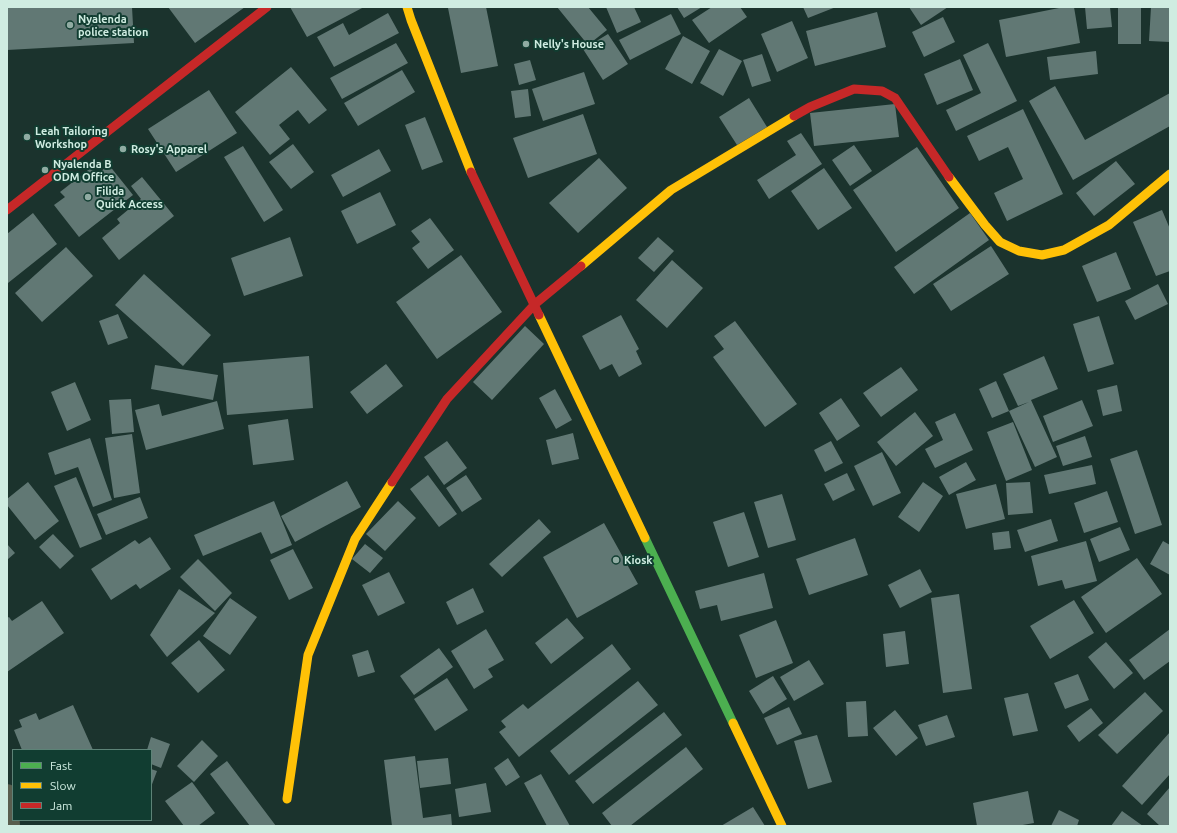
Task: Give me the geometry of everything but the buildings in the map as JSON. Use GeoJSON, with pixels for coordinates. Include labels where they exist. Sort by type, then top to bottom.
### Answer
{"type":"FeatureCollection","features":[{"type":"Feature","properties":{"kind":"street"},"geometry":{"type":"LineString","coordinates":[[7,210],[267,7]]}},
{"type":"Feature","properties":{"kind":"street"},"geometry":{"type":"LineString","coordinates":[[407,7],[466,161],[782,826]]}},
{"type":"Feature","properties":{"kind":"street"},"geometry":{"type":"LineString","coordinates":[[287,799],[308,655],[355,539],[447,399],[535,304],[671,190],[810,107],[854,89],[882,91],[895,98],[956,187],[985,225],[1000,242],[1019,251],[1042,255],[1064,250],[1109,225],[1170,174]]}},
{"type":"Feature","properties":{"kind":"street"},"geometry":{"type":"LineString","coordinates":[[7,795],[9,826]]}},
{"type":"Feature","properties":{"kind":"traffic: fast"},"geometry":{"type":"LineString","coordinates":[[645,538],[733,723]]}},
{"type":"Feature","properties":{"kind":"traffic: slow"},"geometry":{"type":"LineString","coordinates":[[407,7],[471,172]]}},
{"type":"Feature","properties":{"kind":"traffic: slow"},"geometry":{"type":"LineString","coordinates":[[581,266],[671,190],[794,116]]}},
{"type":"Feature","properties":{"kind":"traffic: slow"},"geometry":{"type":"LineString","coordinates":[[949,177],[985,225],[1000,242],[1019,251],[1042,255],[1064,250],[1109,225],[1170,174]]}},
{"type":"Feature","properties":{"kind":"traffic: slow"},"geometry":{"type":"LineString","coordinates":[[539,315],[645,538]]}},
{"type":"Feature","properties":{"kind":"traffic: slow"},"geometry":{"type":"LineString","coordinates":[[287,799],[308,655],[355,539],[392,482]]}},
{"type":"Feature","properties":{"kind":"traffic: slow"},"geometry":{"type":"LineString","coordinates":[[733,723],[782,826]]}},
{"type":"Feature","properties":{"kind":"traffic: jam"},"geometry":{"type":"LineString","coordinates":[[7,210],[267,7]]}},
{"type":"Feature","properties":{"kind":"traffic: jam"},"geometry":{"type":"LineString","coordinates":[[794,116],[810,107],[854,89],[882,91],[895,98],[949,177]]}},
{"type":"Feature","properties":{"kind":"traffic: jam"},"geometry":{"type":"LineString","coordinates":[[471,172],[539,315]]}},
{"type":"Feature","properties":{"kind":"traffic: jam"},"geometry":{"type":"LineString","coordinates":[[392,482],[447,399],[535,304],[581,266]]}},
{"type":"Feature","properties":{"kind":"place","name":"Nyalenda police station"},"geometry":{"type":"Point","coordinates":[70,25]}},
{"type":"Feature","properties":{"kind":"place","name":"Nelly's House"},"geometry":{"type":"Point","coordinates":[526,44]}},
{"type":"Feature","properties":{"kind":"place","name":"Leah Tailoring Workshop"},"geometry":{"type":"Point","coordinates":[27,137]}},
{"type":"Feature","properties":{"kind":"place","name":"Rosy's Apparel"},"geometry":{"type":"Point","coordinates":[123,149]}},
{"type":"Feature","properties":{"kind":"place","name":"Nyalenda B ODM Office"},"geometry":{"type":"Point","coordinates":[45,170]}},
{"type":"Feature","properties":{"kind":"place","name":"Filida Quick Access"},"geometry":{"type":"Point","coordinates":[88,197]}},
{"type":"Feature","properties":{"kind":"place","name":"Kiosk"},"geometry":{"type":"Point","coordinates":[616,560]}}]}
